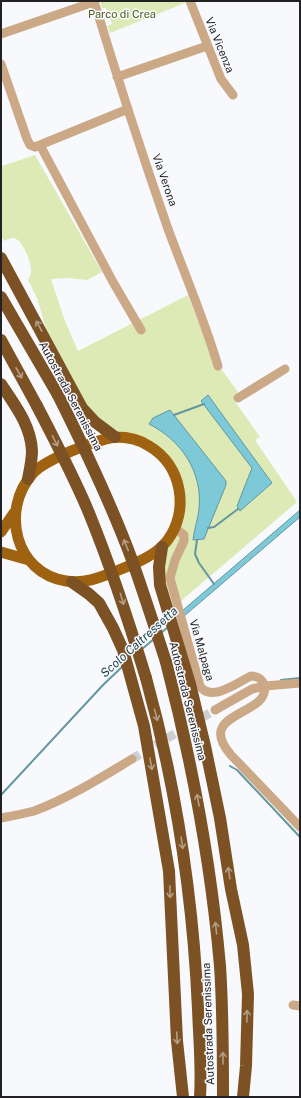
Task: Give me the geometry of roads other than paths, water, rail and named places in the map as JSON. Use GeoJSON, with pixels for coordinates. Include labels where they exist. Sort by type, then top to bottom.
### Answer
{"type":"FeatureCollection","features":[{"type":"Feature","properties":{"kind":"highway"},"geometry":{"type":"LineString","coordinates":[[1,258],[82,408],[95,422],[115,437]]}},
{"type":"Feature","properties":{"kind":"highway","name":"Autostrada Serenissima"},"geometry":{"type":"LineString","coordinates":[[1,297],[58,395],[89,457],[132,560],[166,662],[191,765],[208,858],[220,967],[223,1043],[223,1097]]}},
{"type":"Feature","properties":{"kind":"highway","name":"Autostrada Serenissima"},"geometry":{"type":"LineString","coordinates":[[1,340],[37,406],[69,469],[89,513],[120,593],[158,721],[170,774],[191,909],[197,974],[200,1097]]}},
{"type":"Feature","properties":{"kind":"highway"},"geometry":{"type":"LineString","coordinates":[[1,384],[21,416],[30,434],[32,452],[28,479]]}},
{"type":"Feature","properties":{"kind":"highway"},"geometry":{"type":"LineString","coordinates":[[162,547],[159,578],[171,604],[179,630],[216,797],[231,889],[243,946],[248,994],[244,1097]]}},
{"type":"Feature","properties":{"kind":"highway"},"geometry":{"type":"LineString","coordinates":[[72,582],[99,603],[113,628],[123,650],[144,726],[169,871],[177,1041],[183,1097]]}},
{"type":"Feature","properties":{"kind":"main road"},"geometry":{"type":"LineString","coordinates":[[115,437],[133,439],[149,446],[157,451],[169,464],[177,480],[180,497],[179,515],[175,528],[162,547],[139,561],[100,578],[86,582],[72,582],[56,579],[41,571],[29,560],[17,538],[14,521],[20,491],[28,479],[41,467],[51,461],[94,442],[115,437]]}},
{"type":"Feature","properties":{"kind":"main road"},"geometry":{"type":"LineString","coordinates":[[1,532],[15,513]]}},
{"type":"Feature","properties":{"kind":"main road"},"geometry":{"type":"LineString","coordinates":[[1,552],[29,560]]}},
{"type":"Feature","properties":{"kind":"street"},"geometry":{"type":"LineString","coordinates":[[1,34],[94,1]]}},
{"type":"Feature","properties":{"kind":"street","name":"Via Verona"},"geometry":{"type":"LineString","coordinates":[[94,1],[168,229],[211,343],[218,366]]}},
{"type":"Feature","properties":{"kind":"street","name":"Via Vicenza"},"geometry":{"type":"LineString","coordinates":[[190,1],[223,83],[233,95]]}},
{"type":"Feature","properties":{"kind":"street"},"geometry":{"type":"LineString","coordinates":[[118,77],[207,46]]}},
{"type":"Feature","properties":{"kind":"street"},"geometry":{"type":"LineString","coordinates":[[1,64],[26,139],[30,145],[35,147],[128,108]]}},
{"type":"Feature","properties":{"kind":"street"},"geometry":{"type":"LineString","coordinates":[[40,145],[113,282],[141,330]]}},
{"type":"Feature","properties":{"kind":"street"},"geometry":{"type":"LineString","coordinates":[[238,398],[285,369]]}},
{"type":"Feature","properties":{"kind":"street"},"geometry":{"type":"LineString","coordinates":[[171,604],[170,578],[175,560],[184,541],[184,535],[175,528]]}},
{"type":"Feature","properties":{"kind":"street","name":"Via Malpaga"},"geometry":{"type":"LineString","coordinates":[[179,630],[197,680],[203,691],[214,693],[251,676],[261,678],[264,681],[265,686]]}},
{"type":"Feature","properties":{"kind":"street"},"geometry":{"type":"LineString","coordinates":[[215,710],[246,691],[265,686],[300,683]]}},
{"type":"Feature","properties":{"kind":"street"},"geometry":{"type":"LineString","coordinates":[[265,686],[262,699],[231,717],[226,722],[221,732],[221,738],[231,755],[300,828]]}},
{"type":"Feature","properties":{"kind":"street"},"geometry":{"type":"LineString","coordinates":[[1,818],[25,813],[49,805],[132,759]]}},
{"type":"Feature","properties":{"kind":"water"},"geometry":{"type":"Polygon","coordinates":[[[208,395],[272,483],[240,511],[237,506],[252,468],[201,401],[208,395]]]}},
{"type":"Feature","properties":{"kind":"water"},"geometry":{"type":"Polygon","coordinates":[[[170,410],[226,481],[226,485],[204,539],[193,540],[199,509],[199,495],[197,482],[188,459],[171,439],[149,424],[153,418],[170,410]]]}},
{"type":"Feature","properties":{"kind":"water"},"geometry":{"type":"Polygon","coordinates":[[[300,510],[300,517],[183,617],[182,611],[300,510]]]}},
{"type":"Feature","properties":{"kind":"waterway"},"geometry":{"type":"LineString","coordinates":[[174,415],[204,404]]}},
{"type":"Feature","properties":{"kind":"waterway"},"geometry":{"type":"LineString","coordinates":[[208,528],[214,527],[238,509]]}},
{"type":"Feature","properties":{"kind":"waterway"},"geometry":{"type":"LineString","coordinates":[[197,540],[195,554],[199,563],[214,584]]}},
{"type":"Feature","properties":{"kind":"waterway","name":"Scolo Caltressetta"},"geometry":{"type":"LineString","coordinates":[[161,633],[168,627]]}},
{"type":"Feature","properties":{"kind":"waterway","name":"Scolo Caltressetta"},"geometry":{"type":"LineString","coordinates":[[142,649],[154,639]]}},
{"type":"Feature","properties":{"kind":"waterway","name":"Scolo Caltressetta"},"geometry":{"type":"LineString","coordinates":[[1,795],[103,685],[123,666]]}},
{"type":"Feature","properties":{"kind":"waterway"},"geometry":{"type":"LineString","coordinates":[[281,680],[300,678]]}},
{"type":"Feature","properties":{"kind":"waterway"},"geometry":{"type":"LineString","coordinates":[[230,766],[237,770],[300,837]]}},
{"type":"Feature","properties":{"kind":"tunnel"},"geometry":{"type":"LineString","coordinates":[[132,759],[215,710]]}},
{"type":"Feature","properties":{"kind":"park label","name":"Parco di Crea"},"geometry":{"type":"Point","coordinates":[122,14]}}]}
